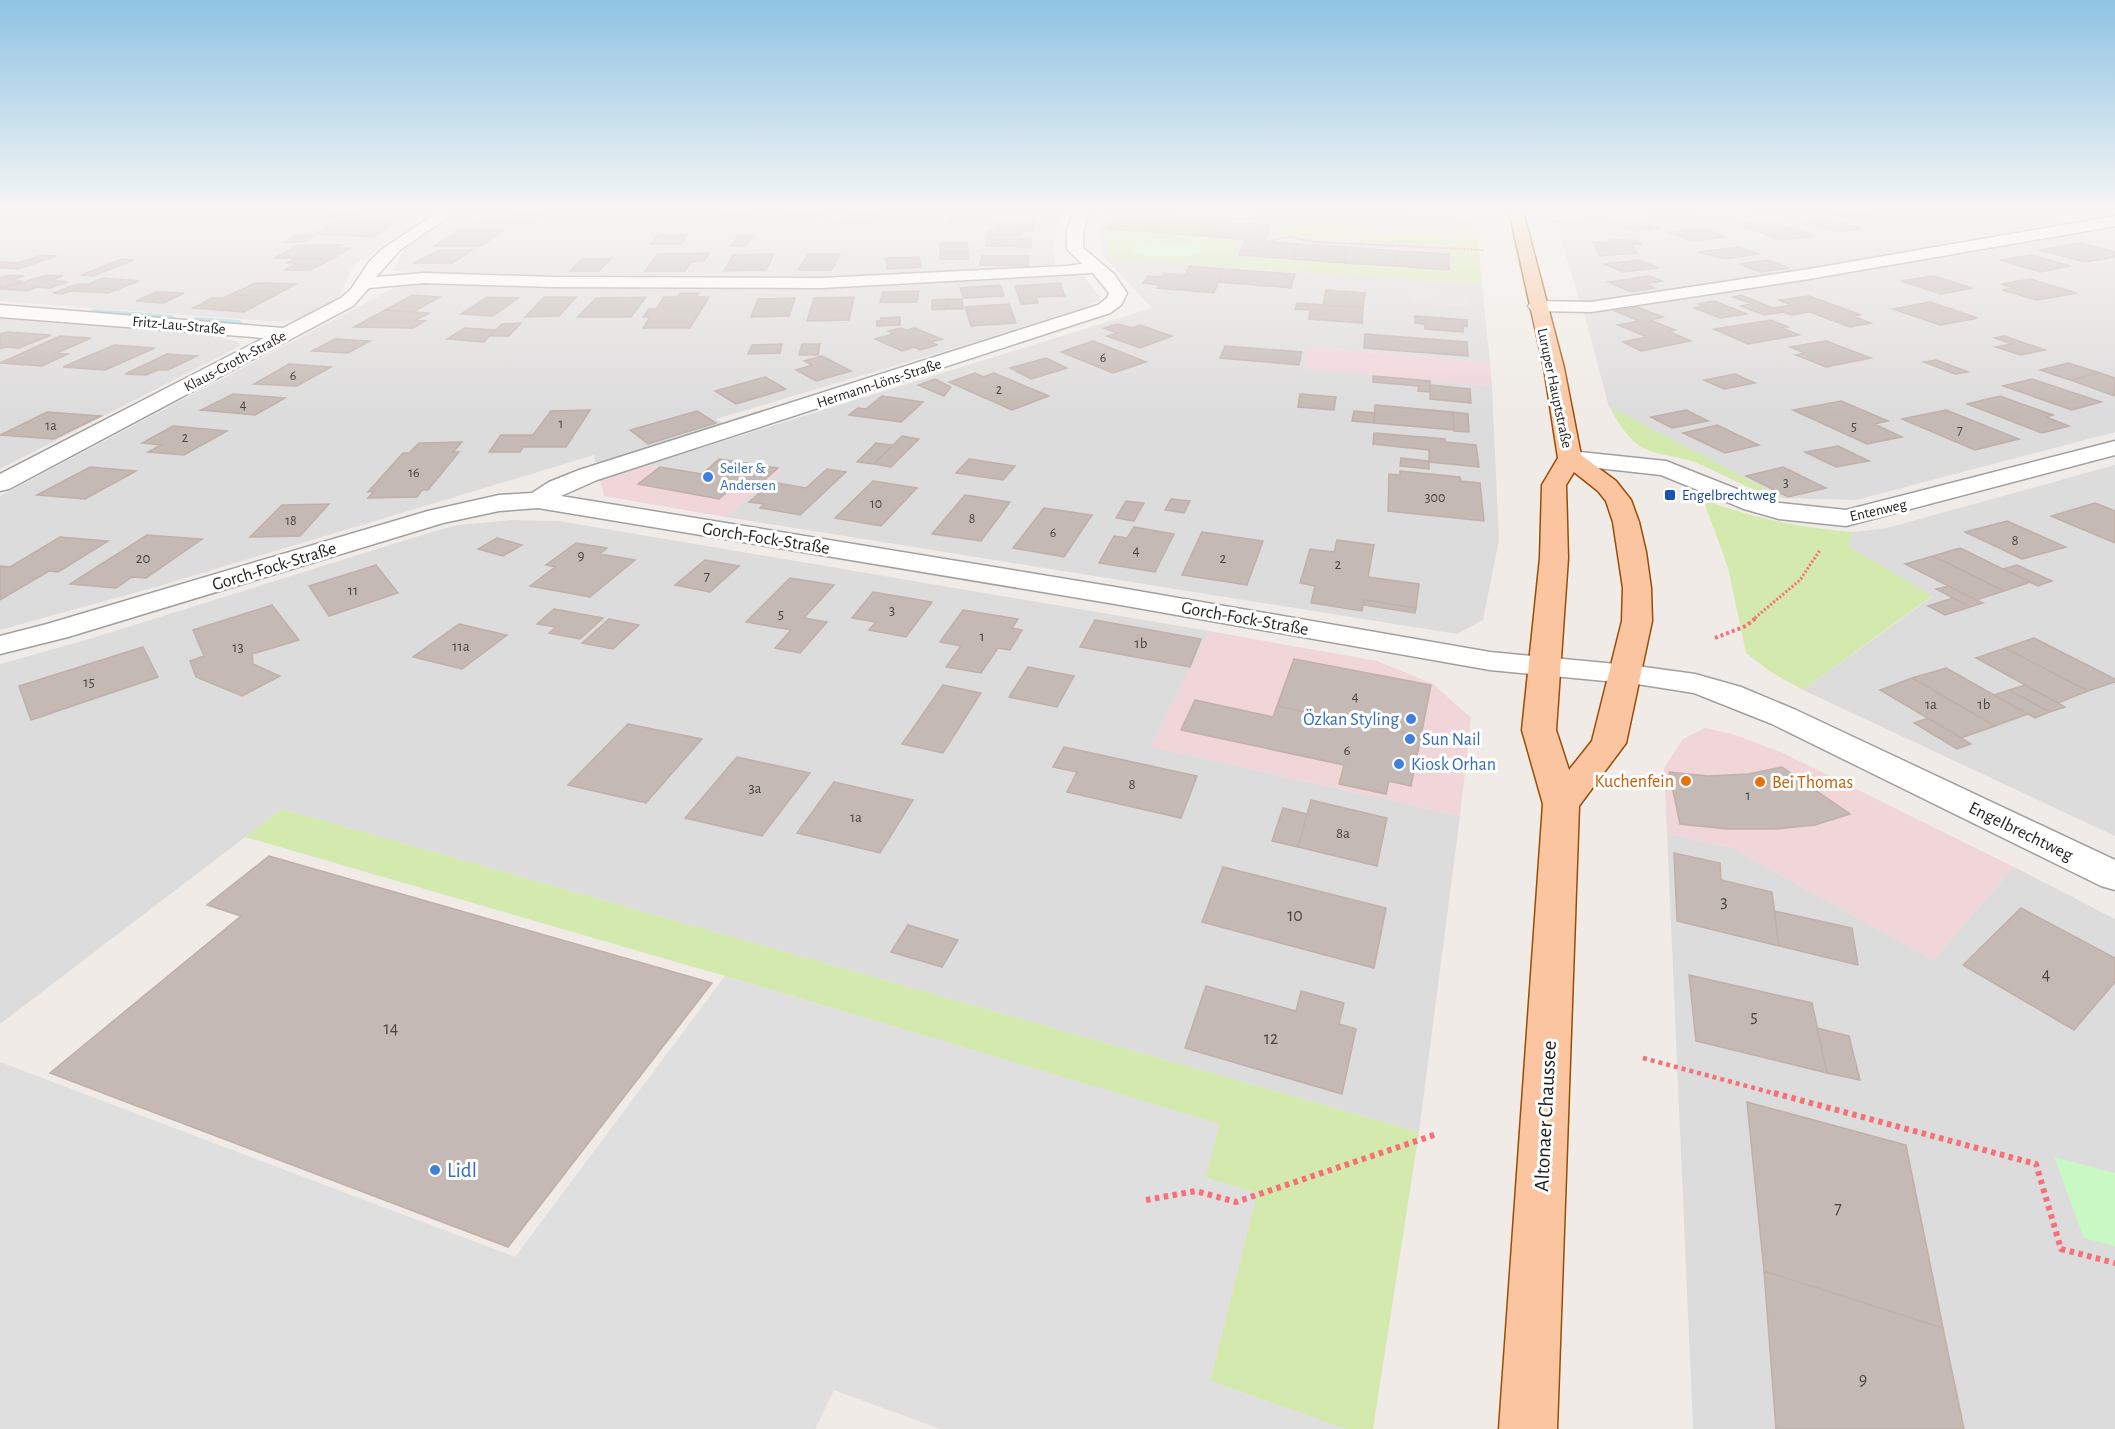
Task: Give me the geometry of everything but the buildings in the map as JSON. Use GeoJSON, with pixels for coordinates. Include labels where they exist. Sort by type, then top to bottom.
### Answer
{"type":"FeatureCollection","features":[{"type":"Feature","properties":{"kind":"main road","name":"Luruper Hauptstraße"},"geometry":{"type":"LineString","coordinates":[[1531,278],[1554,368],[1570,458],[1554,485],[1554,558],[1544,665]]}},
{"type":"Feature","properties":{"kind":"main road","name":"Luruper Hauptstraße"},"geometry":{"type":"LineString","coordinates":[[1570,458],[1613,492],[1626,522],[1637,588],[1637,621],[1626,673]]}},
{"type":"Feature","properties":{"kind":"main road","name":"Altonaer Chaussee"},"geometry":{"type":"LineString","coordinates":[[1528,1429],[1561,804],[1539,730],[1544,665]]}},
{"type":"Feature","properties":{"kind":"main road"},"geometry":{"type":"LineString","coordinates":[[1561,804],[1609,743],[1626,673]]}},
{"type":"Feature","properties":{"kind":"street","name":"Klaus-Groth-Straße"},"geometry":{"type":"LineString","coordinates":[[0,484],[347,302],[358,294],[368,278]]}},
{"type":"Feature","properties":{"kind":"street"},"geometry":{"type":"LineString","coordinates":[[365,283],[424,278],[553,282],[821,283],[929,278]]}},
{"type":"Feature","properties":{"kind":"street","name":"Hermann-Löns-Straße"},"geometry":{"type":"LineString","coordinates":[[538,500],[558,487],[588,475],[1104,309],[1115,301],[1118,293],[1108,278]]}},
{"type":"Feature","properties":{"kind":"street"},"geometry":{"type":"LineString","coordinates":[[1537,306],[1591,307],[1785,278]]}},
{"type":"Feature","properties":{"kind":"street","name":"Fritz-Lau-Straße"},"geometry":{"type":"LineString","coordinates":[[0,311],[286,334]]}},
{"type":"Feature","properties":{"kind":"street","name":"Entenweg"},"geometry":{"type":"LineString","coordinates":[[1570,458],[1666,468],[1753,504],[1779,511],[1846,518],[2115,448]]}},
{"type":"Feature","properties":{"kind":"street","name":"Gorch-Fock-Straße"},"geometry":{"type":"LineString","coordinates":[[0,645],[57,632],[438,516],[499,503],[538,500],[1160,603],[1488,661],[1626,673]]}},
{"type":"Feature","properties":{"kind":"street","name":"Engelbrechtweg"},"geometry":{"type":"LineString","coordinates":[[1626,673],[1697,685],[1741,698],[2115,876]]}},
{"type":"Feature","properties":{"kind":"path"},"geometry":{"type":"LineString","coordinates":[[1715,638],[1746,626],[1800,580],[1827,539],[1846,518]]}},
{"type":"Feature","properties":{"kind":"path"},"geometry":{"type":"LineString","coordinates":[[1643,1058],[2036,1164],[2061,1249],[2115,1263]]}},
{"type":"Feature","properties":{"kind":"path"},"geometry":{"type":"LineString","coordinates":[[1146,1200],[1196,1191],[1236,1202],[1437,1134]]}},
{"type":"Feature","properties":{"kind":"shaded area"},"geometry":{"type":"Polygon","coordinates":[[[0,278],[348,278],[338,300],[305,318],[280,322],[0,301],[0,278]]]}},
{"type":"Feature","properties":{"kind":"shaded area"},"geometry":{"type":"Polygon","coordinates":[[[635,278],[847,278],[819,279],[635,278]]]}},
{"type":"Feature","properties":{"kind":"shaded area"},"geometry":{"type":"Polygon","coordinates":[[[902,278],[1085,278],[1101,299],[1086,307],[958,347],[716,419],[727,426],[603,463],[595,462],[594,455],[159,586],[0,630],[0,496],[398,286],[418,282],[531,286],[902,278]]]}},
{"type":"Feature","properties":{"kind":"shaded area"},"geometry":{"type":"Polygon","coordinates":[[[1123,278],[1481,278],[1490,362],[1308,347],[1304,368],[1492,386],[1499,540],[1483,620],[1457,634],[726,517],[782,469],[702,474],[646,465],[1152,308],[1123,278]]]}},
{"type":"Feature","properties":{"kind":"shaded area"},"geometry":{"type":"Polygon","coordinates":[[[1573,278],[1761,278],[1753,279],[1581,304],[1573,278]]]}},
{"type":"Feature","properties":{"kind":"shaded area"},"geometry":{"type":"Polygon","coordinates":[[[1815,278],[2115,278],[2115,432],[1856,500],[1783,498],[1609,407],[1584,313],[1815,278]]]}},
{"type":"Feature","properties":{"kind":"shaded area"},"geometry":{"type":"Polygon","coordinates":[[[1410,290],[1467,294],[1468,307],[1410,302],[1410,290]]]}},
{"type":"Feature","properties":{"kind":"shaded area"},"geometry":{"type":"Polygon","coordinates":[[[0,318],[201,333],[238,342],[240,346],[0,469],[0,318]]]}},
{"type":"Feature","properties":{"kind":"shaded area"},"geometry":{"type":"Polygon","coordinates":[[[1307,347],[1490,362],[1492,386],[1303,369],[1307,347]]]}},
{"type":"Feature","properties":{"kind":"shaded area"},"geometry":{"type":"Polygon","coordinates":[[[719,459],[783,469],[726,517],[604,496],[600,480],[646,465],[702,474],[719,459]]]}},
{"type":"Feature","properties":{"kind":"shaded area"},"geometry":{"type":"Polygon","coordinates":[[[2115,465],[2115,836],[1803,690],[1932,597],[1848,546],[1853,532],[1887,528],[2115,465]]]}},
{"type":"Feature","properties":{"kind":"shaded area"},"geometry":{"type":"Polygon","coordinates":[[[512,520],[559,521],[1209,631],[1152,747],[1460,816],[1419,1132],[282,809],[0,1024],[0,664],[86,640],[438,530],[458,525],[512,520]]]}},
{"type":"Feature","properties":{"kind":"shaded area"},"geometry":{"type":"Polygon","coordinates":[[[1209,631],[1377,661],[1433,684],[1471,718],[1460,816],[1151,747],[1209,631]]]}},
{"type":"Feature","properties":{"kind":"shaded area"},"geometry":{"type":"Polygon","coordinates":[[[1705,728],[1732,734],[1781,752],[2014,867],[1933,960],[1732,848],[1667,833],[1664,768],[1683,739],[1705,728]]]}},
{"type":"Feature","properties":{"kind":"shaded area"},"geometry":{"type":"Polygon","coordinates":[[[1667,833],[1732,848],[1933,960],[2014,867],[2115,919],[2115,1429],[1693,1429],[1667,833]]]}},
{"type":"Feature","properties":{"kind":"shaded area"},"geometry":{"type":"Polygon","coordinates":[[[725,976],[1220,1124],[1205,1178],[1257,1193],[1210,1381],[1346,1429],[940,1429],[834,1390],[815,1429],[0,1429],[0,1062],[515,1257],[725,976]]]}},
{"type":"Feature","properties":{"kind":"green space"},"geometry":{"type":"Polygon","coordinates":[[[1388,278],[1481,278],[1482,284],[1388,278]]]}},
{"type":"Feature","properties":{"kind":"green space"},"geometry":{"type":"Polygon","coordinates":[[[1610,407],[1783,498],[1749,487],[1694,462],[1639,446],[1624,431],[1610,407]]]}},
{"type":"Feature","properties":{"kind":"green space"},"geometry":{"type":"Polygon","coordinates":[[[1710,502],[1780,522],[1853,532],[1848,546],[1932,596],[1803,690],[1771,672],[1746,653],[1728,568],[1705,504],[1710,502]]]}},
{"type":"Feature","properties":{"kind":"green space"},"geometry":{"type":"Polygon","coordinates":[[[282,809],[1419,1132],[1373,1429],[1345,1429],[1210,1381],[1257,1193],[1205,1178],[1219,1124],[725,976],[245,837],[282,809]]]}},
{"type":"Feature","properties":{"kind":"green space"},"geometry":{"type":"Polygon","coordinates":[[[2054,1157],[2115,1173],[2115,1246],[2084,1238],[2054,1157]]]}},
{"type":"Feature","properties":{"kind":"waterway"},"geometry":{"type":"LineString","coordinates":[[94,312],[172,318]]}},
{"type":"Feature","properties":{"kind":"waterway"},"geometry":{"type":"LineString","coordinates":[[195,320],[239,323]]}},
{"type":"Feature","properties":{"kind":"place","name":"Seiler & Andersen"},"geometry":{"type":"Point","coordinates":[708,477]}},
{"type":"Feature","properties":{"kind":"place","name":"Engelbrechtweg"},"geometry":{"type":"Point","coordinates":[1670,495]}},
{"type":"Feature","properties":{"kind":"place","name":"Özkan Styling"},"geometry":{"type":"Point","coordinates":[1411,719]}},
{"type":"Feature","properties":{"kind":"place","name":"Sun Nail"},"geometry":{"type":"Point","coordinates":[1410,739]}},
{"type":"Feature","properties":{"kind":"place","name":"Kiosk Orhan"},"geometry":{"type":"Point","coordinates":[1399,764]}},
{"type":"Feature","properties":{"kind":"place","name":"Kuchenfein"},"geometry":{"type":"Point","coordinates":[1686,781]}},
{"type":"Feature","properties":{"kind":"place","name":"Bei Thomas"},"geometry":{"type":"Point","coordinates":[1760,782]}},
{"type":"Feature","properties":{"kind":"place","name":"Lidl"},"geometry":{"type":"Point","coordinates":[435,1170]}}]}
